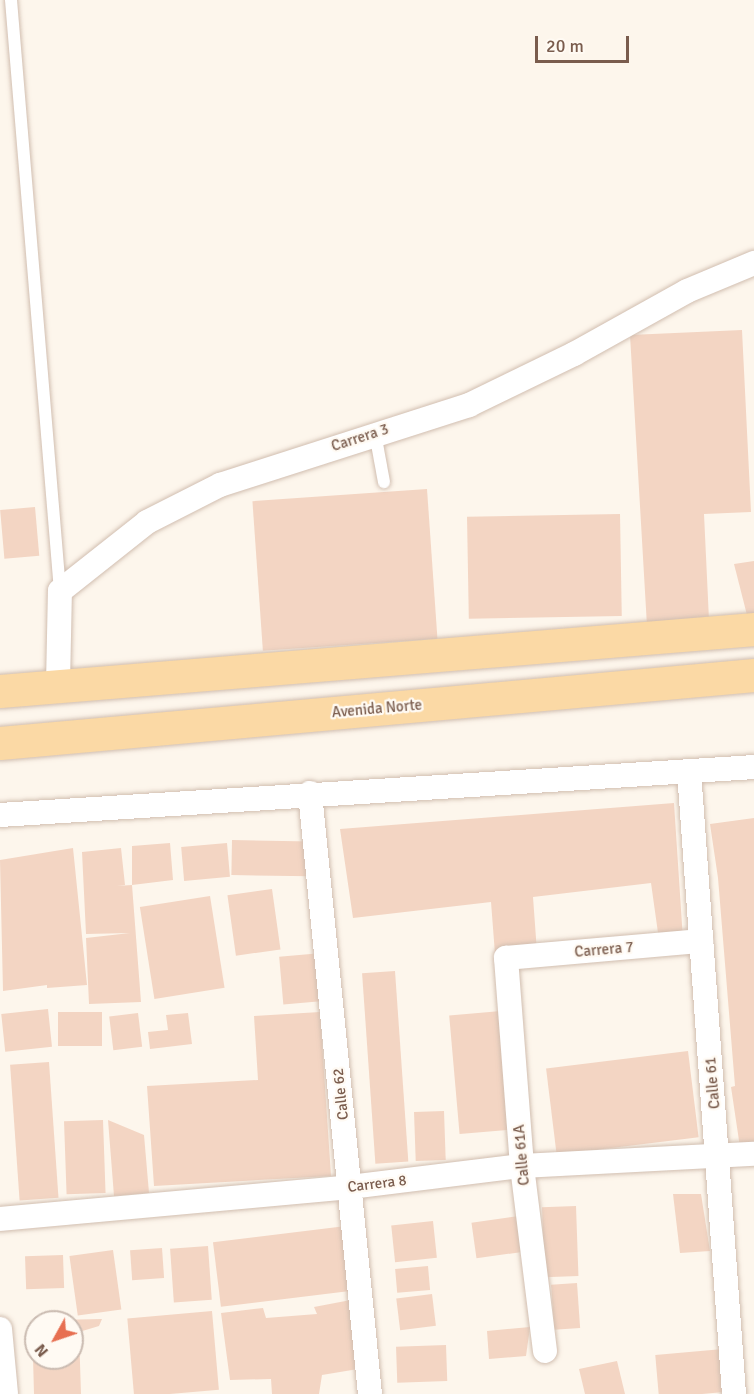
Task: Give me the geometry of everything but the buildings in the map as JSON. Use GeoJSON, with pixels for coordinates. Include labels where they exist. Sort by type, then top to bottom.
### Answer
{"type":"FeatureCollection","features":[{"type":"Feature","properties":{"kind":"main road"},"geometry":{"type":"LineString","coordinates":[[0,691],[58,684],[754,629]]}},
{"type":"Feature","properties":{"kind":"main road","name":"Avenida Norte"},"geometry":{"type":"LineString","coordinates":[[0,743],[754,675]]}},
{"type":"Feature","properties":{"kind":"street","name":"Carrera 3"},"geometry":{"type":"LineString","coordinates":[[60,591],[147,522],[209,490],[375,432],[469,405],[574,354],[687,291],[754,263]]}},
{"type":"Feature","properties":{"kind":"street"},"geometry":{"type":"LineString","coordinates":[[58,684],[60,591]]}},
{"type":"Feature","properties":{"kind":"street"},"geometry":{"type":"LineString","coordinates":[[0,815],[310,793],[754,767]]}},
{"type":"Feature","properties":{"kind":"street","name":"Calle 61"},"geometry":{"type":"LineString","coordinates":[[689,771],[719,1158],[734,1394]]}},
{"type":"Feature","properties":{"kind":"street","name":"Calle 62"},"geometry":{"type":"LineString","coordinates":[[310,793],[370,1394]]}},
{"type":"Feature","properties":{"kind":"street","name":"Carrera 7"},"geometry":{"type":"LineString","coordinates":[[506,958],[701,941]]}},
{"type":"Feature","properties":{"kind":"street","name":"Calle 61A"},"geometry":{"type":"LineString","coordinates":[[506,958],[522,1166],[545,1351]]}},
{"type":"Feature","properties":{"kind":"street","name":"Carrera 8"},"geometry":{"type":"LineString","coordinates":[[0,1220],[350,1187],[522,1166],[719,1158],[754,1154]]}},
{"type":"Feature","properties":{"kind":"street"},"geometry":{"type":"LineString","coordinates":[[0,1329],[6,1394]]}},
{"type":"Feature","properties":{"kind":"lane"},"geometry":{"type":"LineString","coordinates":[[11,0],[60,591]]}},
{"type":"Feature","properties":{"kind":"lane"},"geometry":{"type":"LineString","coordinates":[[375,432],[384,482]]}}]}
